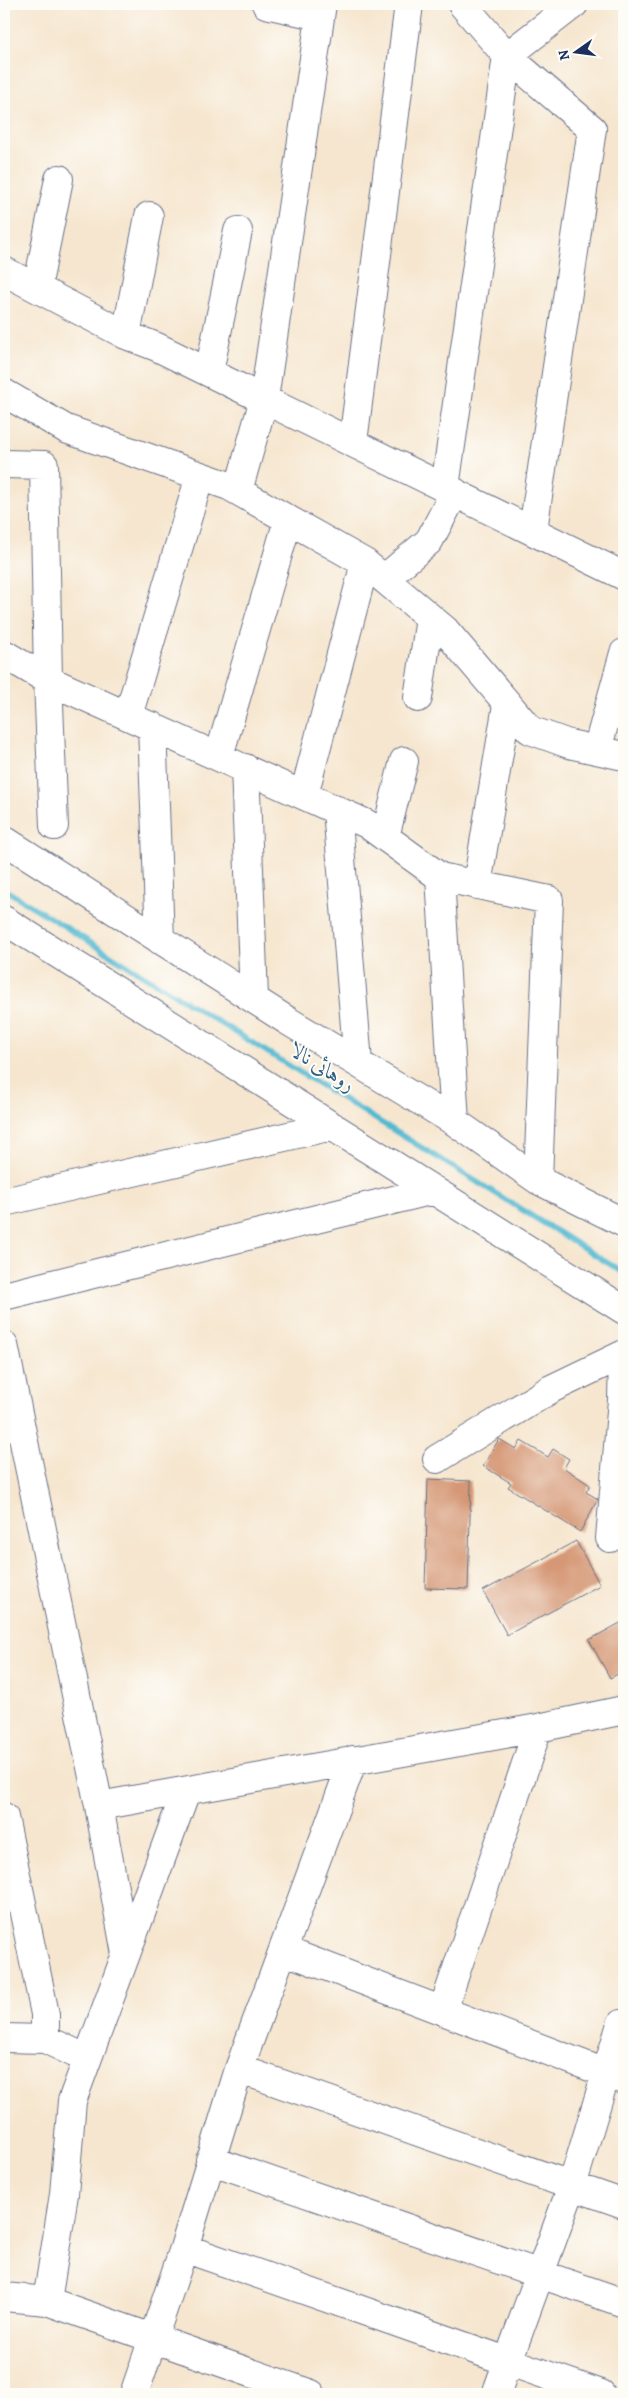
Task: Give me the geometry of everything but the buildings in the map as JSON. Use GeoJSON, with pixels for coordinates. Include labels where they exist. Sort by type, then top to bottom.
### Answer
{"type":"FeatureCollection","features":[{"type":"Feature","properties":{"kind":"street"},"geometry":{"type":"LineString","coordinates":[[238,491],[264,399],[321,10],[266,4]]}},
{"type":"Feature","properties":{"kind":"street"},"geometry":{"type":"LineString","coordinates":[[353,442],[409,4]]}},
{"type":"Feature","properties":{"kind":"street"},"geometry":{"type":"LineString","coordinates":[[462,4],[507,56],[592,129],[534,530]]}},
{"type":"Feature","properties":{"kind":"street"},"geometry":{"type":"LineString","coordinates":[[304,795],[375,571],[429,541],[450,490],[507,56],[574,4]]}},
{"type":"Feature","properties":{"kind":"street"},"geometry":{"type":"LineString","coordinates":[[37,288],[59,179]]}},
{"type":"Feature","properties":{"kind":"street"},"geometry":{"type":"LineString","coordinates":[[126,335],[149,216]]}},
{"type":"Feature","properties":{"kind":"street"},"geometry":{"type":"LineString","coordinates":[[209,372],[238,230]]}},
{"type":"Feature","properties":{"kind":"street"},"geometry":{"type":"LineString","coordinates":[[4,271],[126,335],[157,347],[209,372],[534,530],[624,576]]}},
{"type":"Feature","properties":{"kind":"street"},"geometry":{"type":"LineString","coordinates":[[4,393],[66,429],[238,491],[288,520],[375,571],[445,630],[507,706],[530,730],[569,744],[624,756]]}},
{"type":"Feature","properties":{"kind":"street"},"geometry":{"type":"LineString","coordinates":[[54,826],[48,680],[44,465],[66,429]]}},
{"type":"Feature","properties":{"kind":"street"},"geometry":{"type":"LineString","coordinates":[[4,464],[44,465]]}},
{"type":"Feature","properties":{"kind":"street"},"geometry":{"type":"LineString","coordinates":[[160,940],[140,721],[200,476]]}},
{"type":"Feature","properties":{"kind":"street"},"geometry":{"type":"LineString","coordinates":[[220,756],[288,520]]}},
{"type":"Feature","properties":{"kind":"street"},"geometry":{"type":"LineString","coordinates":[[418,698],[430,618]]}},
{"type":"Feature","properties":{"kind":"street"},"geometry":{"type":"LineString","coordinates":[[597,750],[624,653]]}},
{"type":"Feature","properties":{"kind":"street"},"geometry":{"type":"LineString","coordinates":[[4,654],[48,680],[367,824],[440,877],[549,900],[538,1180]]}},
{"type":"Feature","properties":{"kind":"street"},"geometry":{"type":"LineString","coordinates":[[477,885],[507,706]]}},
{"type":"Feature","properties":{"kind":"street"},"geometry":{"type":"LineString","coordinates":[[386,837],[404,761]]}},
{"type":"Feature","properties":{"kind":"street"},"geometry":{"type":"LineString","coordinates":[[245,768],[254,998]]}},
{"type":"Feature","properties":{"kind":"street"},"geometry":{"type":"LineString","coordinates":[[337,810],[358,1063]]}},
{"type":"Feature","properties":{"kind":"street"},"geometry":{"type":"LineString","coordinates":[[4,840],[160,940],[455,1122],[538,1180],[624,1223]]}},
{"type":"Feature","properties":{"kind":"street"},"geometry":{"type":"LineString","coordinates":[[440,877],[455,1122]]}},
{"type":"Feature","properties":{"kind":"street"},"geometry":{"type":"LineString","coordinates":[[4,920],[624,1310]]}},
{"type":"Feature","properties":{"kind":"street"},"geometry":{"type":"LineString","coordinates":[[4,1202],[332,1126]]}},
{"type":"Feature","properties":{"kind":"street"},"geometry":{"type":"LineString","coordinates":[[4,1296],[434,1190]]}},
{"type":"Feature","properties":{"kind":"street"},"geometry":{"type":"LineString","coordinates":[[4,1345],[100,1806],[126,1954]]}},
{"type":"Feature","properties":{"kind":"street"},"geometry":{"type":"LineString","coordinates":[[437,1459],[551,1389],[624,1354],[610,1538]]}},
{"type":"Feature","properties":{"kind":"street"},"geometry":{"type":"LineString","coordinates":[[100,1806],[538,1728],[624,1710]]}},
{"type":"Feature","properties":{"kind":"street"},"geometry":{"type":"LineString","coordinates":[[443,2010],[538,1728]]}},
{"type":"Feature","properties":{"kind":"street"},"geometry":{"type":"LineString","coordinates":[[134,2394],[151,2339],[184,2248],[239,2069],[353,1760]]}},
{"type":"Feature","properties":{"kind":"street"},"geometry":{"type":"LineString","coordinates":[[47,2301],[64,2194],[72,2101],[186,1791]]}},
{"type":"Feature","properties":{"kind":"street"},"geometry":{"type":"LineString","coordinates":[[4,1816],[45,2014],[45,2039]]}},
{"type":"Feature","properties":{"kind":"street"},"geometry":{"type":"LineString","coordinates":[[283,1950],[615,2076]]}},
{"type":"Feature","properties":{"kind":"street"},"geometry":{"type":"LineString","coordinates":[[496,2394],[572,2186],[615,2076],[621,2024]]}},
{"type":"Feature","properties":{"kind":"street"},"geometry":{"type":"LineString","coordinates":[[4,2038],[45,2039],[87,2059]]}},
{"type":"Feature","properties":{"kind":"street"},"geometry":{"type":"LineString","coordinates":[[239,2069],[624,2204]]}},
{"type":"Feature","properties":{"kind":"street"},"geometry":{"type":"LineString","coordinates":[[210,2160],[624,2303]]}},
{"type":"Feature","properties":{"kind":"street"},"geometry":{"type":"LineString","coordinates":[[184,2248],[601,2394]]}},
{"type":"Feature","properties":{"kind":"street"},"geometry":{"type":"LineString","coordinates":[[4,2297],[47,2301],[311,2394]]}},
{"type":"Feature","properties":{"kind":"waterway","name":"روہائی نالا"},"geometry":{"type":"LineString","coordinates":[[4,889],[624,1273]]}}]}
